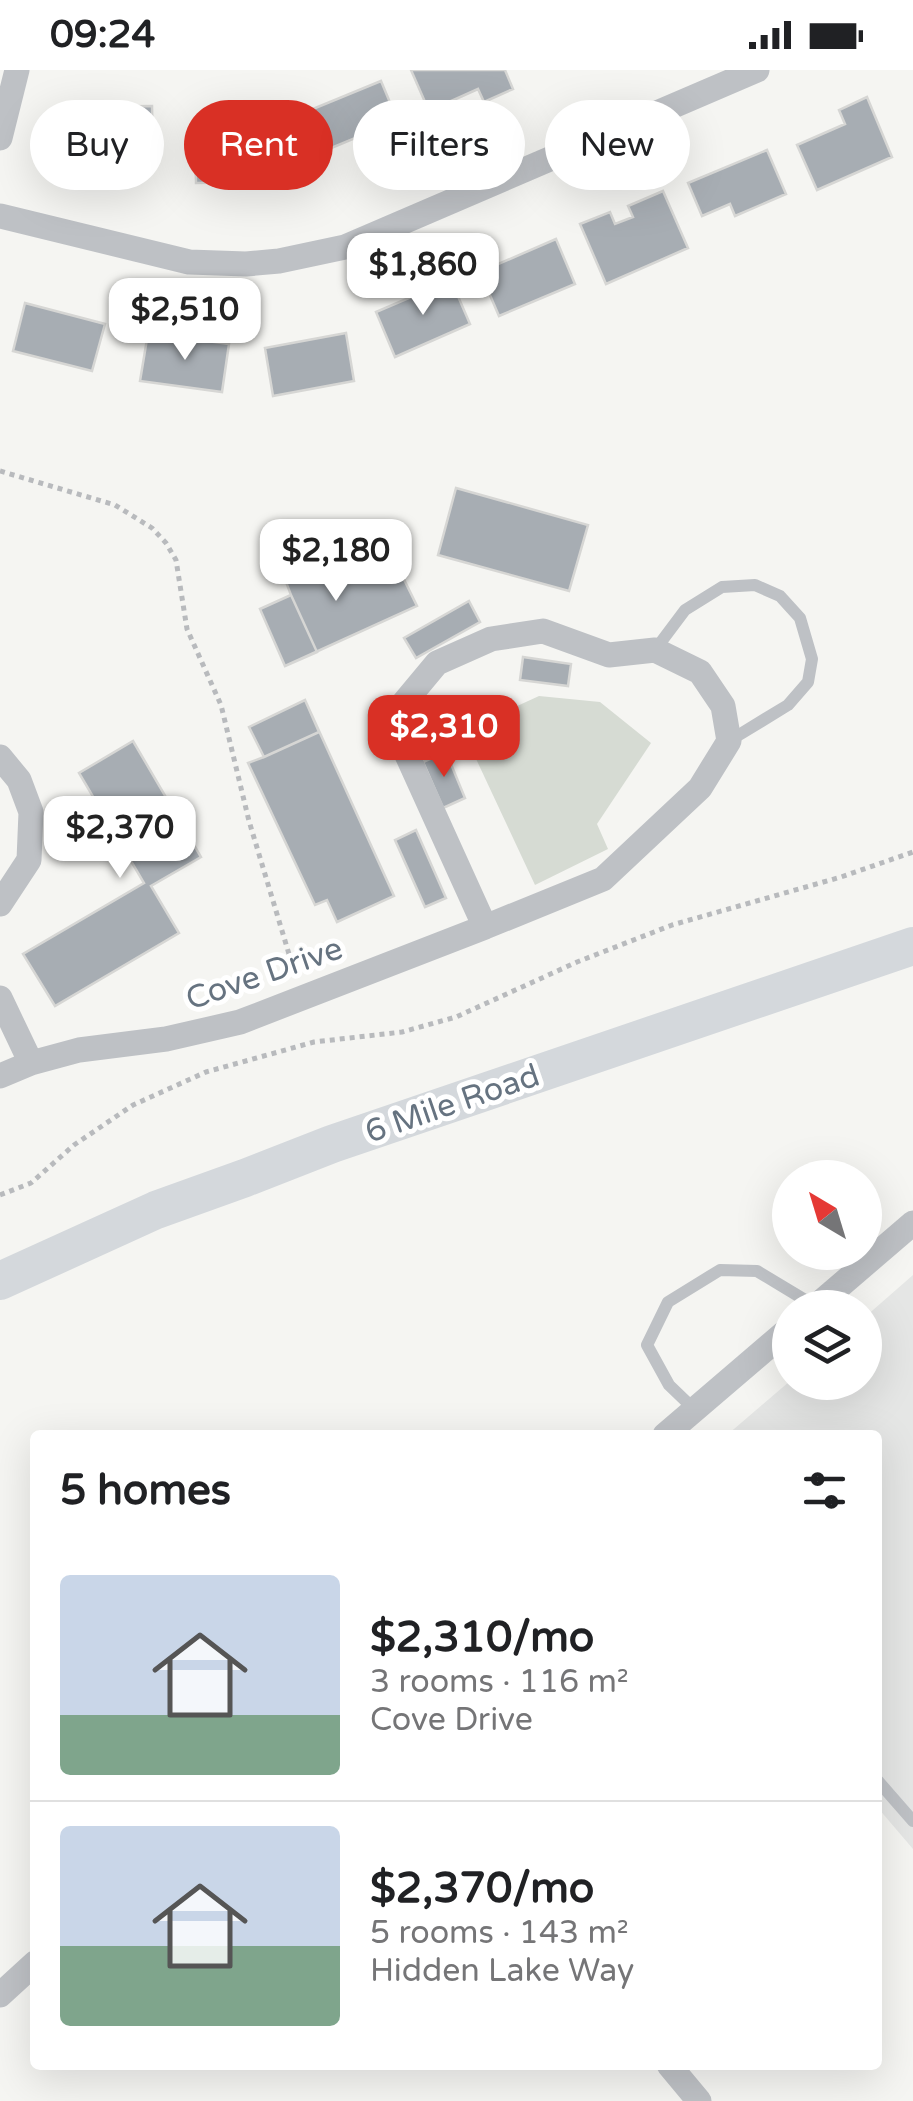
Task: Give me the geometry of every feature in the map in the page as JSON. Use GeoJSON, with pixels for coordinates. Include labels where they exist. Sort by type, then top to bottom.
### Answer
{"type":"FeatureCollection","features":[{"type":"Feature","properties":{"kind":"street"},"geometry":{"type":"LineString","coordinates":[[0,138],[17,70]]}},
{"type":"Feature","properties":{"kind":"street"},"geometry":{"type":"LineString","coordinates":[[0,216],[190,262],[246,264],[312,256],[345,247],[757,70]]}},
{"type":"Feature","properties":{"kind":"street"},"geometry":{"type":"LineString","coordinates":[[484,927],[408,755],[402,705],[437,663],[491,640],[543,631],[609,656],[654,650],[700,672],[723,706],[729,742]]}},
{"type":"Feature","properties":{"kind":"street","name":"Cove Drive"},"geometry":{"type":"LineString","coordinates":[[0,1076],[79,1050],[166,1039],[240,1022],[603,879],[700,788],[729,742]]}},
{"type":"Feature","properties":{"kind":"street"},"geometry":{"type":"LineString","coordinates":[[0,757],[19,780],[31,812],[29,860],[0,904]]}},
{"type":"Feature","properties":{"kind":"street","name":"6 Mile Road"},"geometry":{"type":"LineString","coordinates":[[0,1282],[156,1210],[332,1144],[913,946]]}},
{"type":"Feature","properties":{"kind":"street"},"geometry":{"type":"LineString","coordinates":[[0,998],[31,1063]]}},
{"type":"Feature","properties":{"kind":"street"},"geometry":{"type":"LineString","coordinates":[[835,1290],[913,1223]]}},
{"type":"Feature","properties":{"kind":"street"},"geometry":{"type":"LineString","coordinates":[[671,1430],[772,1344]]}},
{"type":"Feature","properties":{"kind":"street"},"geometry":{"type":"LineString","coordinates":[[0,1995],[30,1968]]}},
{"type":"Feature","properties":{"kind":"street"},"geometry":{"type":"LineString","coordinates":[[673,2070],[700,2101]]}},
{"type":"Feature","properties":{"kind":"lane"},"geometry":{"type":"LineString","coordinates":[[654,650],[684,610],[722,587],[754,585],[780,596],[800,618],[812,659],[808,682],[788,705],[729,742]]}},
{"type":"Feature","properties":{"kind":"lane"},"geometry":{"type":"LineString","coordinates":[[695,1410],[669,1385],[647,1345],[668,1302],[720,1270],[757,1270],[788,1290]]}},
{"type":"Feature","properties":{"kind":"lane"},"geometry":{"type":"LineString","coordinates":[[882,1786],[913,1822]]}},
{"type":"Feature","properties":{"kind":"path"},"geometry":{"type":"LineString","coordinates":[[0,472],[116,505],[152,528],[166,543],[176,560],[187,629],[220,705],[296,974]]}},
{"type":"Feature","properties":{"kind":"path"},"geometry":{"type":"LineString","coordinates":[[0,1195],[31,1182],[74,1145],[133,1105],[206,1072],[314,1042],[402,1032],[456,1017],[672,925],[841,877],[913,852]]}},
{"type":"Feature","properties":{"kind":"shaded area"},"geometry":{"type":"Polygon","coordinates":[[[539,696],[600,702],[651,743],[597,824],[608,849],[535,885],[463,731],[539,696]]]}},
{"type":"Feature","properties":{"kind":"shaded area"},"geometry":{"type":"Polygon","coordinates":[[[913,1275],[913,1849],[882,1813],[882,1430],[733,1430],[772,1396],[772,1400],[882,1400],[882,1302],[913,1275]]]}},
{"type":"Feature","properties":{"kind":"building"},"geometry":{"type":"Polygon","coordinates":[[[411,70],[505,70],[513,89],[488,100],[483,100],[478,89],[454,100],[424,100],[411,70]]]}},
{"type":"Feature","properties":{"kind":"building"},"geometry":{"type":"Polygon","coordinates":[[[381,81],[389,100],[353,100],[353,139],[333,147],[333,101],[381,81]]]}},
{"type":"Feature","properties":{"kind":"building"},"geometry":{"type":"Polygon","coordinates":[[[867,97],[892,157],[817,190],[797,145],[845,124],[839,110],[867,97]]]}},
{"type":"Feature","properties":{"kind":"building"},"geometry":{"type":"Polygon","coordinates":[[[767,150],[786,194],[735,216],[730,204],[702,216],[690,182],[767,150]]]}},
{"type":"Feature","properties":{"kind":"building"},"geometry":{"type":"Polygon","coordinates":[[[663,191],[688,248],[606,284],[580,224],[610,212],[615,224],[633,217],[628,206],[663,191]]]}},
{"type":"Feature","properties":{"kind":"building"},"geometry":{"type":"Polygon","coordinates":[[[556,239],[575,284],[499,316],[480,272],[556,239]]]}},
{"type":"Feature","properties":{"kind":"building"},"geometry":{"type":"Polygon","coordinates":[[[451,280],[470,324],[395,357],[376,312],[451,280]]]}},
{"type":"Feature","properties":{"kind":"building"},"geometry":{"type":"Polygon","coordinates":[[[25,303],[105,324],[92,371],[13,351],[25,303]]]}},
{"type":"Feature","properties":{"kind":"building"},"geometry":{"type":"Polygon","coordinates":[[[148,333],[229,344],[222,392],[140,381],[148,333]]]}},
{"type":"Feature","properties":{"kind":"building"},"geometry":{"type":"Polygon","coordinates":[[[346,333],[354,381],[273,396],[265,348],[346,333]]]}},
{"type":"Feature","properties":{"kind":"building"},"geometry":{"type":"Polygon","coordinates":[[[456,488],[588,525],[569,591],[438,555],[456,488]]]}},
{"type":"Feature","properties":{"kind":"building"},"geometry":{"type":"Polygon","coordinates":[[[355,549],[362,564],[390,551],[417,606],[285,666],[260,609],[291,595],[286,582],[355,549]]]}},
{"type":"Feature","properties":{"kind":"building"},"geometry":{"type":"Polygon","coordinates":[[[291,595],[317,652],[285,666],[260,609],[291,595]]]}},
{"type":"Feature","properties":{"kind":"building"},"geometry":{"type":"Polygon","coordinates":[[[469,601],[480,622],[416,658],[404,638],[469,601]]]}},
{"type":"Feature","properties":{"kind":"building"},"geometry":{"type":"Polygon","coordinates":[[[523,657],[571,664],[568,686],[520,680],[523,657]]]}},
{"type":"Feature","properties":{"kind":"building"},"geometry":{"type":"Polygon","coordinates":[[[305,700],[394,896],[337,922],[327,900],[315,905],[248,763],[264,757],[249,727],[305,700]]]}},
{"type":"Feature","properties":{"kind":"building"},"geometry":{"type":"Polygon","coordinates":[[[305,700],[319,732],[264,757],[249,727],[305,700]]]}},
{"type":"Feature","properties":{"kind":"building"},"geometry":{"type":"Polygon","coordinates":[[[133,741],[201,857],[151,886],[179,933],[55,1006],[23,954],[144,883],[79,773],[133,741]]]}},
{"type":"Feature","properties":{"kind":"building"},"geometry":{"type":"Polygon","coordinates":[[[446,752],[465,798],[443,808],[423,762],[446,752]]]}},
{"type":"Feature","properties":{"kind":"building"},"geometry":{"type":"Polygon","coordinates":[[[416,830],[446,898],[425,907],[395,840],[416,830]]]}}]}
